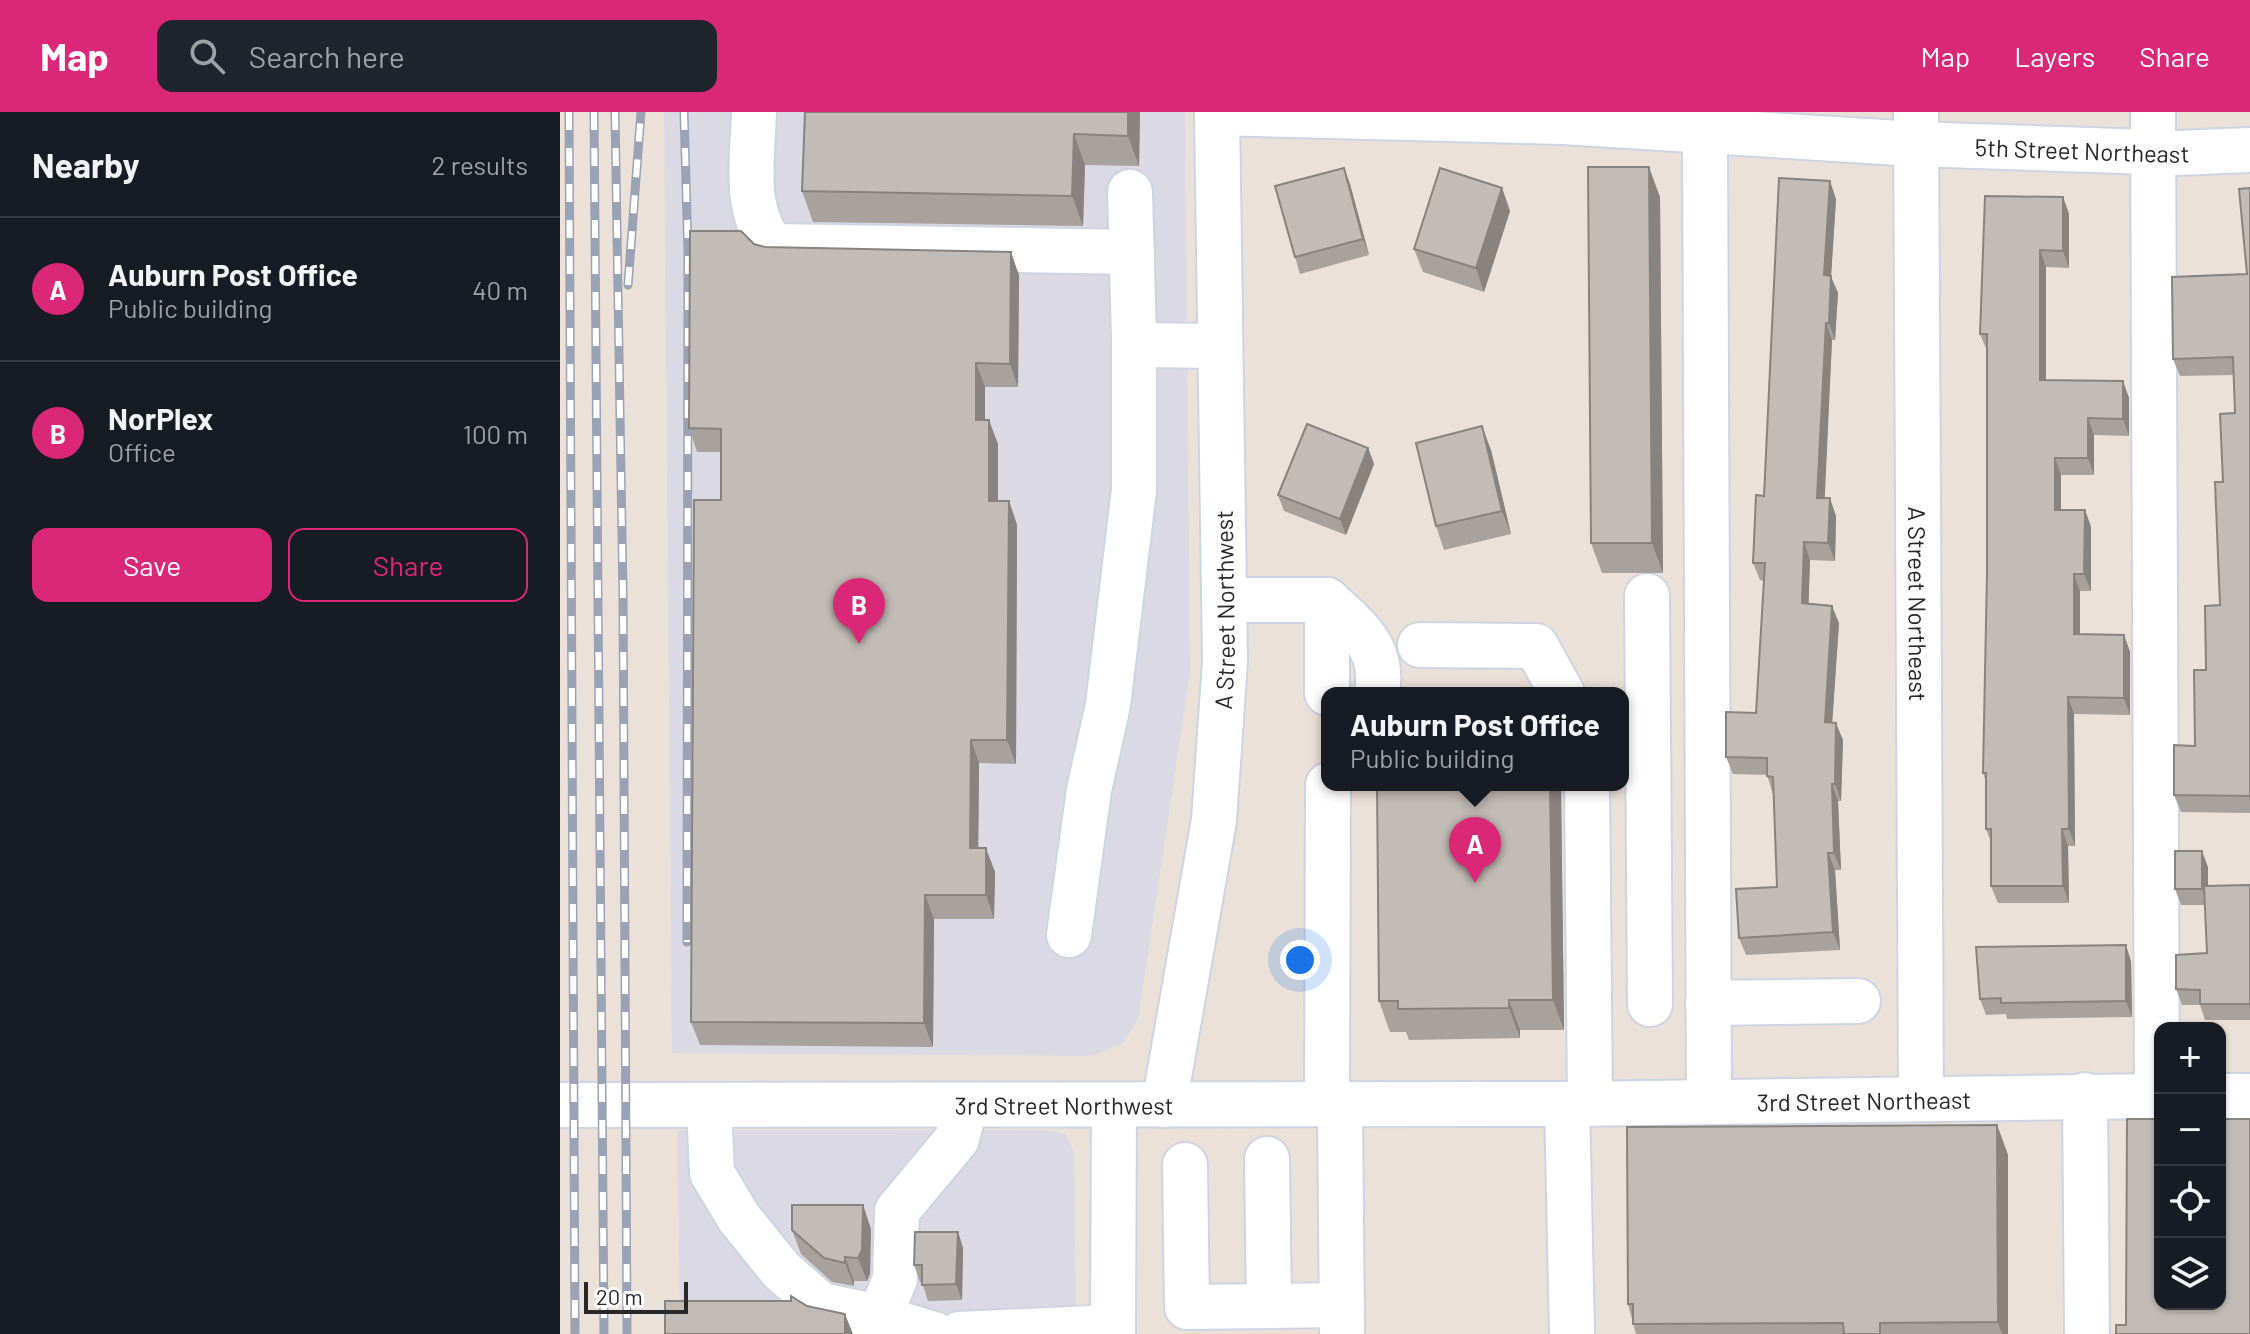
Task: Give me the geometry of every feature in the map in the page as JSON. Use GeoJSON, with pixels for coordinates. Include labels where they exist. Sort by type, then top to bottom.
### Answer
{"type":"FeatureCollection","features":[{"type":"Feature","properties":{"kind":"street"},"geometry":{"type":"LineString","coordinates":[[754,112],[755,215],[765,237],[774,246],[1132,252]]}},
{"type":"Feature","properties":{"kind":"street","name":"5th Street Northeast"},"geometry":{"type":"LineString","coordinates":[[1217,112],[1563,117],[1705,131],[1916,128],[2153,132],[2250,150]]}},
{"type":"Feature","properties":{"kind":"street","name":"A Street Northwest"},"geometry":{"type":"LineString","coordinates":[[1164,1105],[1214,820],[1225,661],[1217,112]]}},
{"type":"Feature","properties":{"kind":"street","name":"A Street Northeast"},"geometry":{"type":"LineString","coordinates":[[1916,128],[1921,1098]]}},
{"type":"Feature","properties":{"kind":"street"},"geometry":{"type":"LineString","coordinates":[[1705,131],[1709,1102]]}},
{"type":"Feature","properties":{"kind":"street"},"geometry":{"type":"LineString","coordinates":[[2153,132],[2159,1094]]}},
{"type":"Feature","properties":{"kind":"street"},"geometry":{"type":"LineString","coordinates":[[1069,935],[1089,790],[1108,705],[1134,490],[1130,192]]}},
{"type":"Feature","properties":{"kind":"street"},"geometry":{"type":"LineString","coordinates":[[1134,339],[1144,345],[1220,346]]}},
{"type":"Feature","properties":{"kind":"street"},"geometry":{"type":"LineString","coordinates":[[1647,596],[1636,739],[1650,1004]]}},
{"type":"Feature","properties":{"kind":"street"},"geometry":{"type":"LineString","coordinates":[[1224,600],[1327,600],[1366,636],[1380,676],[1378,687]]}},
{"type":"Feature","properties":{"kind":"street"},"geometry":{"type":"LineString","coordinates":[[1327,600],[1327,687]]}},
{"type":"Feature","properties":{"kind":"street"},"geometry":{"type":"LineString","coordinates":[[1420,645],[1536,646],[1559,687]]}},
{"type":"Feature","properties":{"kind":"street"},"geometry":{"type":"LineString","coordinates":[[1185,1165],[1187,1307],[1269,1306],[1342,1320],[1328,791]]}},
{"type":"Feature","properties":{"kind":"street"},"geometry":{"type":"LineString","coordinates":[[1572,1334],[1587,791]]}},
{"type":"Feature","properties":{"kind":"street"},"geometry":{"type":"LineString","coordinates":[[1708,1003],[1858,1001]]}},
{"type":"Feature","properties":{"kind":"street"},"geometry":{"type":"LineString","coordinates":[[2085,1095],[2087,1334]]}},
{"type":"Feature","properties":{"kind":"street","name":"3rd Street Northeast"},"geometry":{"type":"LineString","coordinates":[[1578,1104],[2154,1096]]}},
{"type":"Feature","properties":{"kind":"street"},"geometry":{"type":"LineString","coordinates":[[2226,1096],[2250,1096]]}},
{"type":"Feature","properties":{"kind":"street","name":"3rd Street Northwest"},"geometry":{"type":"LineString","coordinates":[[560,1105],[1578,1104]]}},
{"type":"Feature","properties":{"kind":"street"},"geometry":{"type":"LineString","coordinates":[[709,1105],[712,1173],[739,1218],[782,1271],[821,1305],[934,1334]]}},
{"type":"Feature","properties":{"kind":"street"},"geometry":{"type":"LineString","coordinates":[[879,1318],[895,1279],[897,1211],[957,1139],[965,1105]]}},
{"type":"Feature","properties":{"kind":"street"},"geometry":{"type":"LineString","coordinates":[[959,1334],[1113,1331],[1114,1105]]}},
{"type":"Feature","properties":{"kind":"street"},"geometry":{"type":"LineString","coordinates":[[1267,1159],[1269,1306]]}},
{"type":"Feature","properties":{"kind":"shaded area"},"geometry":{"type":"Polygon","coordinates":[[[664,112],[1185,112],[1190,672],[1138,1020],[1123,1043],[1091,1056],[672,1053],[664,112]]]}},
{"type":"Feature","properties":{"kind":"shaded area"},"geometry":{"type":"Polygon","coordinates":[[[677,1130],[1045,1130],[1066,1134],[1074,1153],[1076,1334],[680,1334],[677,1130]]]}},
{"type":"Feature","properties":{"kind":"building"},"geometry":{"type":"Polygon","coordinates":[[[805,112],[1128,112],[1128,136],[1074,134],[1072,196],[802,191],[805,112]]]}},
{"type":"Feature","properties":{"kind":"building"},"geometry":{"type":"Polygon","coordinates":[[[1588,167],[1649,167],[1652,543],[1591,543],[1588,167]]]}},
{"type":"Feature","properties":{"kind":"building"},"geometry":{"type":"Polygon","coordinates":[[[1344,168],[1363,239],[1295,257],[1275,186],[1344,168]]]}},
{"type":"Feature","properties":{"kind":"building"},"geometry":{"type":"Polygon","coordinates":[[[1440,168],[1502,188],[1476,268],[1414,249],[1440,168]]]}},
{"type":"Feature","properties":{"kind":"building"},"geometry":{"type":"Polygon","coordinates":[[[1779,178],[1830,181],[1824,275],[1831,276],[1817,498],[1830,498],[1828,543],[1804,542],[1802,603],[1832,606],[1825,722],[1836,723],[1835,784],[1832,784],[1834,853],[1828,853],[1833,932],[1739,938],[1736,889],[1777,887],[1773,777],[1767,776],[1767,758],[1726,757],[1726,712],[1756,713],[1765,563],[1753,563],[1756,495],[1764,496],[1779,178]]]}},
{"type":"Feature","properties":{"kind":"building"},"geometry":{"type":"Polygon","coordinates":[[[2250,188],[2250,796],[2174,795],[2174,745],[2195,746],[2194,670],[2206,670],[2205,606],[2220,605],[2215,482],[2223,482],[2220,414],[2235,413],[2233,357],[2173,359],[2172,277],[2247,274],[2239,189],[2250,188]]]}},
{"type":"Feature","properties":{"kind":"building"},"geometry":{"type":"Polygon","coordinates":[[[1985,196],[2063,197],[2063,251],[2040,250],[2040,380],[2123,381],[2123,419],[2088,418],[2088,458],[2055,458],[2055,510],[2085,510],[2084,574],[2074,574],[2074,634],[2124,635],[2124,698],[2068,697],[2069,829],[2062,829],[2063,886],[1991,886],[1991,829],[1986,829],[1986,773],[1983,773],[1987,334],[1980,334],[1985,196]]]}},
{"type":"Feature","properties":{"kind":"building"},"geometry":{"type":"Polygon","coordinates":[[[690,231],[741,231],[754,244],[765,247],[1011,252],[1010,364],[976,363],[976,420],[989,420],[989,501],[1009,501],[1007,740],[971,740],[970,848],[986,848],[986,895],[925,895],[924,1023],[691,1022],[694,500],[721,500],[721,429],[689,428],[690,231]]]}},
{"type":"Feature","properties":{"kind":"building"},"geometry":{"type":"Polygon","coordinates":[[[1307,424],[1368,448],[1340,519],[1278,495],[1307,424]]]}},
{"type":"Feature","properties":{"kind":"building"},"geometry":{"type":"Polygon","coordinates":[[[1482,426],[1502,511],[1436,526],[1416,443],[1482,426]]]}},
{"type":"Feature","properties":{"kind":"building"},"geometry":{"type":"Polygon","coordinates":[[[1377,791],[1550,791],[1553,1000],[1509,1000],[1509,1008],[1398,1009],[1398,1001],[1379,1001],[1377,791]]]}},
{"type":"Feature","properties":{"kind":"building"},"geometry":{"type":"Polygon","coordinates":[[[2175,851],[2202,851],[2202,889],[2175,889],[2175,851]]]}},
{"type":"Feature","properties":{"kind":"building"},"geometry":{"type":"Polygon","coordinates":[[[2250,885],[2250,1004],[2200,1004],[2200,990],[2176,989],[2176,955],[2207,953],[2204,886],[2250,885]]]}},
{"type":"Feature","properties":{"kind":"building"},"geometry":{"type":"Polygon","coordinates":[[[2126,945],[2126,1001],[2001,1003],[2001,998],[1980,999],[1976,947],[2126,945]]]}},
{"type":"Feature","properties":{"kind":"building"},"geometry":{"type":"Polygon","coordinates":[[[2127,1119],[2154,1119],[2154,1310],[2226,1310],[2226,1119],[2250,1119],[2250,1334],[2116,1334],[2116,1325],[2126,1325],[2127,1119]]]}},
{"type":"Feature","properties":{"kind":"building"},"geometry":{"type":"Polygon","coordinates":[[[1997,1125],[1998,1322],[1880,1323],[1880,1334],[1844,1334],[1843,1323],[1633,1324],[1633,1304],[1628,1304],[1627,1127],[1997,1125]]]}},
{"type":"Feature","properties":{"kind":"building"},"geometry":{"type":"Polygon","coordinates":[[[792,1205],[863,1205],[862,1250],[858,1258],[845,1257],[845,1263],[824,1258],[792,1230],[792,1205]]]}},
{"type":"Feature","properties":{"kind":"building"},"geometry":{"type":"Polygon","coordinates":[[[915,1232],[958,1232],[956,1284],[922,1285],[922,1265],[914,1265],[915,1232]]]}},
{"type":"Feature","properties":{"kind":"building"},"geometry":{"type":"Polygon","coordinates":[[[791,1296],[807,1306],[845,1314],[845,1334],[665,1334],[665,1301],[791,1301],[791,1296]]]}},
{"type":"Feature","properties":{"kind":"railway"},"geometry":{"type":"LineString","coordinates":[[569,112],[575,1334]]}},
{"type":"Feature","properties":{"kind":"railway"},"geometry":{"type":"LineString","coordinates":[[594,112],[604,1334]]}},
{"type":"Feature","properties":{"kind":"railway"},"geometry":{"type":"LineString","coordinates":[[615,112],[623,596],[627,1334]]}},
{"type":"Feature","properties":{"kind":"railway"},"geometry":{"type":"LineString","coordinates":[[628,285],[641,112]]}},
{"type":"Feature","properties":{"kind":"railway"},"geometry":{"type":"LineString","coordinates":[[684,112],[688,253],[687,942]]}},
{"type":"Feature","properties":{"kind":"place","name":"NorPlex"},"geometry":{"type":"Point","coordinates":[859,644]}},
{"type":"Feature","properties":{"kind":"place","name":"Auburn Post Office"},"geometry":{"type":"Point","coordinates":[1475,883]}}]}
